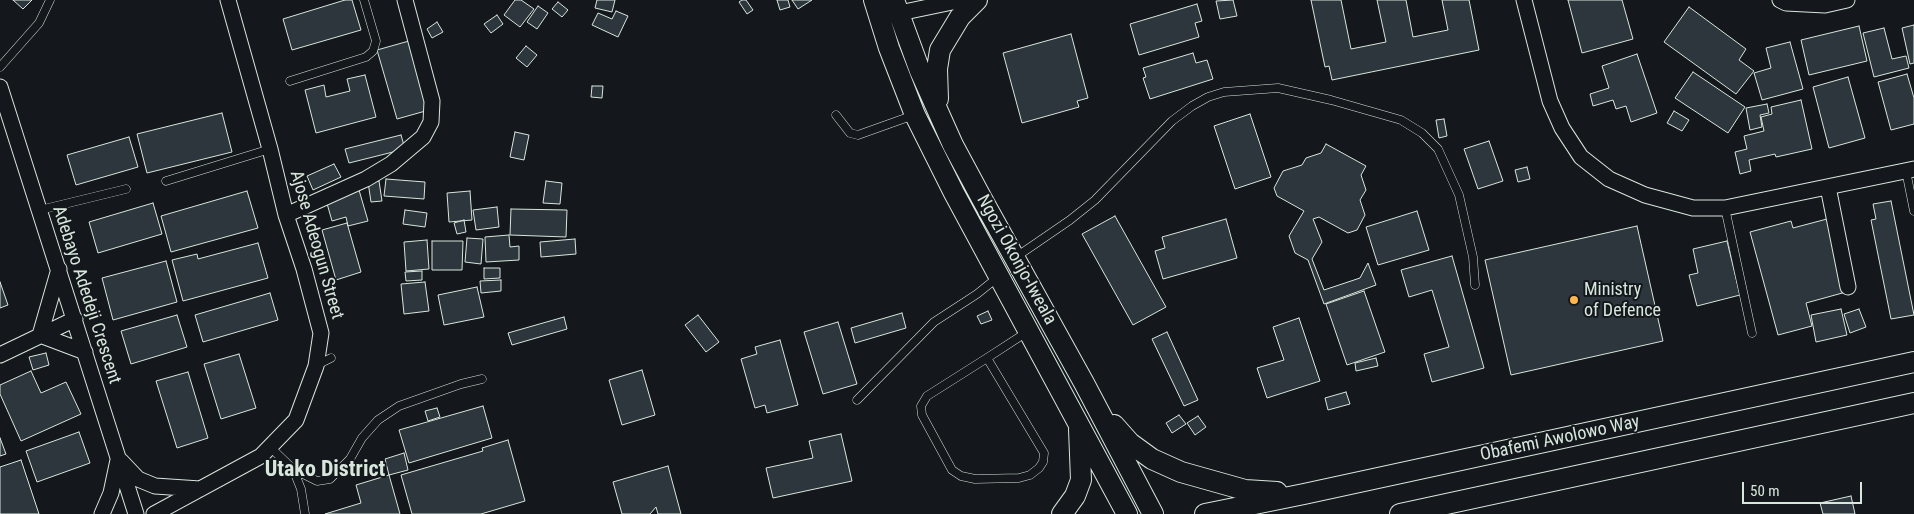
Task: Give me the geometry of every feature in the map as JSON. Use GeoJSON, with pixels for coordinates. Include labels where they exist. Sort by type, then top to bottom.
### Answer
{"type":"FeatureCollection","features":[{"type":"Feature","properties":{"kind":"main road"},"geometry":{"type":"LineString","coordinates":[[938,111],[937,69],[940,50],[960,17],[977,0]]}},
{"type":"Feature","properties":{"kind":"main road","name":"Ngozi Okonjo-Iweala"},"geometry":{"type":"LineString","coordinates":[[886,8],[920,71],[961,160],[1153,514]]}},
{"type":"Feature","properties":{"kind":"main road","name":"Ngozi Okonjo-Iweala"},"geometry":{"type":"LineString","coordinates":[[886,8],[915,115],[954,193],[1127,514]]}},
{"type":"Feature","properties":{"kind":"main road","name":"Obafemi Awolowo Way"},"geometry":{"type":"LineString","coordinates":[[1205,514],[1914,362]]}},
{"type":"Feature","properties":{"kind":"main road"},"geometry":{"type":"LineString","coordinates":[[1400,514],[1914,403]]}},
{"type":"Feature","properties":{"kind":"main road"},"geometry":{"type":"LineString","coordinates":[[1096,406],[1130,443],[1152,459],[1181,472],[1245,490],[1304,494]]}},
{"type":"Feature","properties":{"kind":"main road"},"geometry":{"type":"LineString","coordinates":[[1062,514],[1075,496],[1081,480],[1079,425]]}},
{"type":"Feature","properties":{"kind":"street","name":"Ajose Adeogun Street"},"geometry":{"type":"LineString","coordinates":[[154,514],[261,456],[296,420],[316,366],[321,333],[304,269],[286,215],[270,149],[228,0]]}},
{"type":"Feature","properties":{"kind":"street"},"geometry":{"type":"LineString","coordinates":[[286,215],[366,179],[391,164],[423,137],[431,122],[432,101],[405,0]]}},
{"type":"Feature","properties":{"kind":"street"},"geometry":{"type":"LineString","coordinates":[[886,8],[962,0]]}},
{"type":"Feature","properties":{"kind":"street"},"geometry":{"type":"LineString","coordinates":[[1524,0],[1550,101],[1562,128],[1582,157],[1609,179],[1645,195],[1693,208],[1725,208],[1910,170]]}},
{"type":"Feature","properties":{"kind":"street"},"geometry":{"type":"LineString","coordinates":[[1780,0],[1826,5],[1847,0]]}},
{"type":"Feature","properties":{"kind":"street","name":"Adebayo Adedeji Crescent"},"geometry":{"type":"LineString","coordinates":[[0,87],[136,514]]}},
{"type":"Feature","properties":{"kind":"street"},"geometry":{"type":"LineString","coordinates":[[1828,187],[1848,287]]}},
{"type":"Feature","properties":{"kind":"street"},"geometry":{"type":"LineString","coordinates":[[40,335],[59,269]]}},
{"type":"Feature","properties":{"kind":"street"},"geometry":{"type":"LineString","coordinates":[[0,354],[74,319]]}},
{"type":"Feature","properties":{"kind":"street"},"geometry":{"type":"LineString","coordinates":[[40,335],[85,352]]}},
{"type":"Feature","properties":{"kind":"street"},"geometry":{"type":"LineString","coordinates":[[119,459],[138,478],[155,486],[200,489]]}},
{"type":"Feature","properties":{"kind":"street"},"geometry":{"type":"LineString","coordinates":[[102,514],[112,493],[119,459]]}},
{"type":"Feature","properties":{"kind":"lane"},"geometry":{"type":"LineString","coordinates":[[0,67],[39,24],[50,0]]}},
{"type":"Feature","properties":{"kind":"lane"},"geometry":{"type":"LineString","coordinates":[[290,81],[366,57],[373,51],[376,41],[364,0]]}},
{"type":"Feature","properties":{"kind":"lane"},"geometry":{"type":"LineString","coordinates":[[1014,258],[1070,220],[1094,200],[1172,121],[1192,106],[1208,97],[1224,92],[1278,88],[1332,100],[1401,120],[1422,133],[1438,149],[1459,195],[1473,257],[1475,284]]}},
{"type":"Feature","properties":{"kind":"lane"},"geometry":{"type":"LineString","coordinates":[[836,115],[850,133],[858,134],[915,115]]}},
{"type":"Feature","properties":{"kind":"lane"},"geometry":{"type":"LineString","coordinates":[[166,181],[270,149]]}},
{"type":"Feature","properties":{"kind":"lane"},"geometry":{"type":"LineString","coordinates":[[1910,170],[1914,211]]}},
{"type":"Feature","properties":{"kind":"lane"},"geometry":{"type":"LineString","coordinates":[[40,210],[126,189]]}},
{"type":"Feature","properties":{"kind":"lane"},"geometry":{"type":"LineString","coordinates":[[1725,208],[1752,333]]}},
{"type":"Feature","properties":{"kind":"lane"},"geometry":{"type":"LineString","coordinates":[[857,400],[934,322],[977,294],[999,276]]}},
{"type":"Feature","properties":{"kind":"lane"},"geometry":{"type":"LineString","coordinates":[[987,358],[1044,453],[1043,462],[1039,468],[1019,478],[975,479],[961,476],[952,470],[922,415],[921,406],[927,396],[1029,331]]}},
{"type":"Feature","properties":{"kind":"lane"},"geometry":{"type":"LineString","coordinates":[[316,366],[331,358]]}},
{"type":"Feature","properties":{"kind":"lane"},"geometry":{"type":"LineString","coordinates":[[270,447],[293,469],[317,481],[330,479],[350,459],[362,438],[378,420],[399,406],[461,384],[482,380]]}},
{"type":"Feature","properties":{"kind":"lane"},"geometry":{"type":"LineString","coordinates":[[293,469],[301,489],[305,514]]}},
{"type":"Feature","properties":{"kind":"building"},"geometry":{"type":"Polygon","coordinates":[[[13,0],[32,0],[23,9],[13,0]]]}},
{"type":"Feature","properties":{"kind":"building"},"geometry":{"type":"Polygon","coordinates":[[[345,0],[352,0],[361,30],[292,50],[283,19],[345,0]]]}},
{"type":"Feature","properties":{"kind":"building"},"geometry":{"type":"Polygon","coordinates":[[[515,0],[521,0],[534,9],[520,27],[504,15],[515,0]]]}},
{"type":"Feature","properties":{"kind":"building"},"geometry":{"type":"Polygon","coordinates":[[[597,0],[615,0],[612,12],[595,8],[597,0]]]}},
{"type":"Feature","properties":{"kind":"building"},"geometry":{"type":"Polygon","coordinates":[[[746,0],[753,10],[747,14],[739,2],[746,0]]]}},
{"type":"Feature","properties":{"kind":"building"},"geometry":{"type":"Polygon","coordinates":[[[777,0],[788,0],[790,7],[780,10],[777,0]]]}},
{"type":"Feature","properties":{"kind":"building"},"geometry":{"type":"Polygon","coordinates":[[[792,0],[812,0],[798,9],[792,0]]]}},
{"type":"Feature","properties":{"kind":"building"},"geometry":{"type":"Polygon","coordinates":[[[1233,0],[1237,16],[1220,19],[1216,1],[1233,0]]]}},
{"type":"Feature","properties":{"kind":"building"},"geometry":{"type":"Polygon","coordinates":[[[1311,0],[1341,0],[1351,49],[1386,42],[1377,0],[1406,0],[1413,37],[1448,30],[1442,0],[1469,0],[1479,50],[1332,80],[1329,66],[1325,67],[1311,0]]]}},
{"type":"Feature","properties":{"kind":"building"},"geometry":{"type":"Polygon","coordinates":[[[1568,0],[1622,0],[1633,39],[1582,53],[1568,0]]]}},
{"type":"Feature","properties":{"kind":"building"},"geometry":{"type":"Polygon","coordinates":[[[558,2],[568,10],[562,17],[552,9],[558,2]]]}},
{"type":"Feature","properties":{"kind":"building"},"geometry":{"type":"Polygon","coordinates":[[[1197,4],[1202,21],[1195,23],[1199,37],[1139,55],[1130,24],[1197,4]]]}},
{"type":"Feature","properties":{"kind":"building"},"geometry":{"type":"Polygon","coordinates":[[[538,6],[548,13],[537,29],[527,22],[538,6]]]}},
{"type":"Feature","properties":{"kind":"building"},"geometry":{"type":"Polygon","coordinates":[[[1689,7],[1746,49],[1739,60],[1754,71],[1736,94],[1664,42],[1689,7]]]}},
{"type":"Feature","properties":{"kind":"building"},"geometry":{"type":"Polygon","coordinates":[[[616,11],[628,16],[618,37],[592,25],[598,13],[612,19],[616,11]]]}},
{"type":"Feature","properties":{"kind":"building"},"geometry":{"type":"Polygon","coordinates":[[[497,15],[503,24],[491,33],[484,24],[497,15]]]}},
{"type":"Feature","properties":{"kind":"building"},"geometry":{"type":"Polygon","coordinates":[[[437,22],[443,32],[432,38],[427,29],[437,22]]]}},
{"type":"Feature","properties":{"kind":"building"},"geometry":{"type":"Polygon","coordinates":[[[1914,25],[1914,63],[1910,64],[1902,28],[1914,25]]]}},
{"type":"Feature","properties":{"kind":"building"},"geometry":{"type":"Polygon","coordinates":[[[1859,26],[1867,61],[1809,75],[1801,40],[1859,26]]]}},
{"type":"Feature","properties":{"kind":"building"},"geometry":{"type":"Polygon","coordinates":[[[1884,28],[1892,59],[1906,56],[1909,68],[1874,77],[1863,33],[1884,28]]]}},
{"type":"Feature","properties":{"kind":"building"},"geometry":{"type":"Polygon","coordinates":[[[1071,34],[1088,98],[1077,101],[1079,107],[1022,123],[1003,53],[1071,34]]]}},
{"type":"Feature","properties":{"kind":"building"},"geometry":{"type":"Polygon","coordinates":[[[409,41],[429,110],[397,119],[377,50],[409,41]]]}},
{"type":"Feature","properties":{"kind":"building"},"geometry":{"type":"Polygon","coordinates":[[[1790,42],[1803,89],[1762,100],[1754,73],[1771,68],[1766,48],[1790,42]]]}},
{"type":"Feature","properties":{"kind":"building"},"geometry":{"type":"Polygon","coordinates":[[[526,46],[537,55],[527,67],[516,58],[526,46]]]}},
{"type":"Feature","properties":{"kind":"building"},"geometry":{"type":"Polygon","coordinates":[[[1193,53],[1196,63],[1207,60],[1213,79],[1150,99],[1143,78],[1146,77],[1143,68],[1193,53]]]}},
{"type":"Feature","properties":{"kind":"building"},"geometry":{"type":"Polygon","coordinates":[[[1637,54],[1657,113],[1631,122],[1626,106],[1616,109],[1613,100],[1593,106],[1590,94],[1609,88],[1602,66],[1637,54]]]}},
{"type":"Feature","properties":{"kind":"building"},"geometry":{"type":"Polygon","coordinates":[[[1693,72],[1745,107],[1728,133],[1675,98],[1693,72]]]}},
{"type":"Feature","properties":{"kind":"building"},"geometry":{"type":"Polygon","coordinates":[[[1907,74],[1914,98],[1914,124],[1891,130],[1878,82],[1907,74]]]}},
{"type":"Feature","properties":{"kind":"building"},"geometry":{"type":"Polygon","coordinates":[[[365,75],[376,117],[316,133],[305,90],[324,85],[326,97],[350,91],[347,79],[365,75]]]}},
{"type":"Feature","properties":{"kind":"building"},"geometry":{"type":"Polygon","coordinates":[[[1848,77],[1865,138],[1829,148],[1813,87],[1848,77]]]}},
{"type":"Feature","properties":{"kind":"building"},"geometry":{"type":"Polygon","coordinates":[[[592,86],[603,86],[602,98],[591,97],[592,86]]]}},
{"type":"Feature","properties":{"kind":"building"},"geometry":{"type":"Polygon","coordinates":[[[1801,100],[1812,149],[1776,157],[1775,154],[1749,160],[1751,171],[1740,174],[1735,152],[1747,149],[1744,136],[1764,131],[1761,117],[1772,114],[1771,107],[1801,100]]]}},
{"type":"Feature","properties":{"kind":"building"},"geometry":{"type":"Polygon","coordinates":[[[1767,104],[1769,113],[1760,115],[1762,127],[1750,130],[1746,108],[1767,104]]]}},
{"type":"Feature","properties":{"kind":"building"},"geometry":{"type":"Polygon","coordinates":[[[1674,111],[1689,120],[1682,131],[1667,123],[1674,111]]]}},
{"type":"Feature","properties":{"kind":"building"},"geometry":{"type":"Polygon","coordinates":[[[222,113],[232,152],[147,173],[137,134],[222,113]]]}},
{"type":"Feature","properties":{"kind":"building"},"geometry":{"type":"Polygon","coordinates":[[[1250,114],[1271,177],[1235,189],[1214,126],[1250,114]]]}},
{"type":"Feature","properties":{"kind":"building"},"geometry":{"type":"Polygon","coordinates":[[[1444,119],[1447,136],[1439,138],[1436,120],[1444,119]]]}},
{"type":"Feature","properties":{"kind":"building"},"geometry":{"type":"Polygon","coordinates":[[[515,132],[529,135],[524,160],[510,157],[515,132]]]}},
{"type":"Feature","properties":{"kind":"building"},"geometry":{"type":"Polygon","coordinates":[[[401,135],[405,149],[349,163],[345,149],[401,135]]]}},
{"type":"Feature","properties":{"kind":"building"},"geometry":{"type":"Polygon","coordinates":[[[129,137],[138,167],[76,185],[67,155],[129,137]]]}},
{"type":"Feature","properties":{"kind":"building"},"geometry":{"type":"Polygon","coordinates":[[[1489,141],[1503,181],[1478,189],[1464,149],[1489,141]]]}},
{"type":"Feature","properties":{"kind":"building"},"geometry":{"type":"Polygon","coordinates":[[[1326,144],[1366,166],[1361,175],[1366,190],[1360,200],[1365,215],[1357,230],[1348,233],[1319,217],[1313,219],[1322,242],[1312,259],[1324,290],[1360,278],[1368,263],[1376,285],[1324,304],[1308,260],[1295,253],[1289,236],[1304,211],[1277,196],[1274,188],[1283,171],[1302,165],[1306,158],[1321,153],[1326,144]]]}},
{"type":"Feature","properties":{"kind":"building"},"geometry":{"type":"Polygon","coordinates":[[[334,164],[341,177],[313,190],[307,176],[334,164]]]}},
{"type":"Feature","properties":{"kind":"building"},"geometry":{"type":"Polygon","coordinates":[[[1527,167],[1530,179],[1518,182],[1515,170],[1527,167]]]}},
{"type":"Feature","properties":{"kind":"building"},"geometry":{"type":"Polygon","coordinates":[[[386,179],[425,182],[424,199],[384,196],[386,179]]]}},
{"type":"Feature","properties":{"kind":"building"},"geometry":{"type":"Polygon","coordinates":[[[379,181],[382,201],[371,202],[368,182],[379,181]]]}},
{"type":"Feature","properties":{"kind":"building"},"geometry":{"type":"Polygon","coordinates":[[[546,181],[562,183],[560,204],[543,203],[546,181]]]}},
{"type":"Feature","properties":{"kind":"building"},"geometry":{"type":"Polygon","coordinates":[[[359,190],[368,221],[348,226],[346,217],[332,221],[326,200],[359,190]]]}},
{"type":"Feature","properties":{"kind":"building"},"geometry":{"type":"Polygon","coordinates":[[[247,191],[258,228],[171,252],[161,216],[247,191]]]}},
{"type":"Feature","properties":{"kind":"building"},"geometry":{"type":"Polygon","coordinates":[[[470,191],[472,220],[449,222],[447,193],[470,191]]]}},
{"type":"Feature","properties":{"kind":"building"},"geometry":{"type":"Polygon","coordinates":[[[1891,201],[1914,315],[1891,319],[1871,220],[1876,219],[1873,204],[1891,201]]]}},
{"type":"Feature","properties":{"kind":"building"},"geometry":{"type":"Polygon","coordinates":[[[153,203],[162,234],[98,253],[89,222],[153,203]]]}},
{"type":"Feature","properties":{"kind":"building"},"geometry":{"type":"Polygon","coordinates":[[[497,207],[499,227],[476,230],[473,210],[497,207]]]}},
{"type":"Feature","properties":{"kind":"building"},"geometry":{"type":"Polygon","coordinates":[[[511,209],[567,210],[566,237],[510,235],[511,209]]]}},
{"type":"Feature","properties":{"kind":"building"},"geometry":{"type":"Polygon","coordinates":[[[405,210],[427,213],[425,227],[403,224],[405,210]]]}},
{"type":"Feature","properties":{"kind":"building"},"geometry":{"type":"Polygon","coordinates":[[[1417,211],[1429,250],[1378,265],[1366,227],[1417,211]]]}},
{"type":"Feature","properties":{"kind":"building"},"geometry":{"type":"Polygon","coordinates":[[[1115,216],[1166,307],[1133,325],[1082,234],[1115,216]]]}},
{"type":"Feature","properties":{"kind":"building"},"geometry":{"type":"Polygon","coordinates":[[[1226,219],[1237,258],[1163,279],[1155,251],[1165,248],[1162,237],[1226,219]]]}},
{"type":"Feature","properties":{"kind":"building"},"geometry":{"type":"Polygon","coordinates":[[[1827,219],[1846,292],[1806,303],[1812,326],[1778,335],[1750,232],[1791,221],[1793,228],[1827,219]]]}},
{"type":"Feature","properties":{"kind":"building"},"geometry":{"type":"Polygon","coordinates":[[[464,220],[466,232],[457,234],[454,223],[464,220]]]}},
{"type":"Feature","properties":{"kind":"building"},"geometry":{"type":"Polygon","coordinates":[[[347,223],[361,272],[336,280],[322,230],[347,223]]]}},
{"type":"Feature","properties":{"kind":"building","name":"Ministry of Defence"},"geometry":{"type":"Polygon","coordinates":[[[1637,226],[1663,341],[1511,375],[1485,260],[1637,226]]]}},
{"type":"Feature","properties":{"kind":"building"},"geometry":{"type":"Polygon","coordinates":[[[509,235],[510,247],[519,246],[519,260],[486,262],[485,237],[509,235]]]}},
{"type":"Feature","properties":{"kind":"building"},"geometry":{"type":"Polygon","coordinates":[[[467,238],[483,239],[481,264],[465,262],[467,238]]]}},
{"type":"Feature","properties":{"kind":"building"},"geometry":{"type":"Polygon","coordinates":[[[575,239],[576,254],[541,257],[540,242],[575,239]]]}},
{"type":"Feature","properties":{"kind":"building"},"geometry":{"type":"Polygon","coordinates":[[[427,240],[429,269],[406,271],[404,242],[427,240]]]}},
{"type":"Feature","properties":{"kind":"building"},"geometry":{"type":"Polygon","coordinates":[[[432,241],[463,241],[462,270],[432,270],[432,241]]]}},
{"type":"Feature","properties":{"kind":"building"},"geometry":{"type":"Polygon","coordinates":[[[1727,241],[1740,295],[1697,306],[1689,275],[1698,273],[1693,249],[1727,241]]]}},
{"type":"Feature","properties":{"kind":"building"},"geometry":{"type":"Polygon","coordinates":[[[258,243],[268,278],[183,301],[172,260],[197,254],[198,259],[258,243]]]}},
{"type":"Feature","properties":{"kind":"building"},"geometry":{"type":"Polygon","coordinates":[[[1452,256],[1484,368],[1432,382],[1424,354],[1449,347],[1432,290],[1409,297],[1401,270],[1452,256]]]}},
{"type":"Feature","properties":{"kind":"building"},"geometry":{"type":"Polygon","coordinates":[[[166,261],[177,302],[113,320],[102,278],[166,261]]]}},
{"type":"Feature","properties":{"kind":"building"},"geometry":{"type":"Polygon","coordinates":[[[484,268],[500,268],[500,278],[484,279],[484,268]]]}},
{"type":"Feature","properties":{"kind":"building"},"geometry":{"type":"Polygon","coordinates":[[[422,271],[422,280],[406,281],[405,272],[422,271]]]}},
{"type":"Feature","properties":{"kind":"building"},"geometry":{"type":"Polygon","coordinates":[[[501,280],[501,291],[481,293],[480,281],[501,280]]]}},
{"type":"Feature","properties":{"kind":"building"},"geometry":{"type":"Polygon","coordinates":[[[0,282],[8,305],[0,308],[0,282]]]}},
{"type":"Feature","properties":{"kind":"building"},"geometry":{"type":"Polygon","coordinates":[[[425,282],[429,311],[404,314],[401,284],[425,282]]]}},
{"type":"Feature","properties":{"kind":"building"},"geometry":{"type":"Polygon","coordinates":[[[477,287],[484,317],[444,325],[438,295],[477,287]]]}},
{"type":"Feature","properties":{"kind":"building"},"geometry":{"type":"Polygon","coordinates":[[[1364,291],[1385,352],[1347,365],[1326,304],[1364,291]]]}},
{"type":"Feature","properties":{"kind":"building"},"geometry":{"type":"Polygon","coordinates":[[[270,293],[278,320],[203,342],[195,315],[270,293]]]}},
{"type":"Feature","properties":{"kind":"building"},"geometry":{"type":"Polygon","coordinates":[[[1841,309],[1847,335],[1816,342],[1811,315],[1841,309]]]}},
{"type":"Feature","properties":{"kind":"building"},"geometry":{"type":"Polygon","coordinates":[[[1859,309],[1866,327],[1850,333],[1844,314],[1859,309]]]}},
{"type":"Feature","properties":{"kind":"building"},"geometry":{"type":"Polygon","coordinates":[[[988,311],[992,320],[981,324],[977,316],[988,311]]]}},
{"type":"Feature","properties":{"kind":"building"},"geometry":{"type":"Polygon","coordinates":[[[902,313],[906,328],[855,343],[851,328],[902,313]]]}},
{"type":"Feature","properties":{"kind":"building"},"geometry":{"type":"Polygon","coordinates":[[[177,315],[187,347],[131,364],[121,331],[177,315]]]}},
{"type":"Feature","properties":{"kind":"building"},"geometry":{"type":"Polygon","coordinates":[[[698,315],[719,342],[706,352],[685,325],[698,315]]]}},
{"type":"Feature","properties":{"kind":"building"},"geometry":{"type":"Polygon","coordinates":[[[564,317],[567,329],[512,345],[508,333],[564,317]]]}},
{"type":"Feature","properties":{"kind":"building"},"geometry":{"type":"Polygon","coordinates":[[[1299,318],[1320,381],[1267,398],[1257,368],[1284,360],[1273,327],[1299,318]]]}},
{"type":"Feature","properties":{"kind":"building"},"geometry":{"type":"Polygon","coordinates":[[[838,322],[857,384],[823,394],[804,332],[838,322]]]}},
{"type":"Feature","properties":{"kind":"building"},"geometry":{"type":"Polygon","coordinates":[[[1167,332],[1198,400],[1184,406],[1152,339],[1167,332]]]}},
{"type":"Feature","properties":{"kind":"building"},"geometry":{"type":"Polygon","coordinates":[[[780,340],[798,405],[767,413],[765,405],[755,408],[741,359],[757,354],[755,347],[780,340]]]}},
{"type":"Feature","properties":{"kind":"building"},"geometry":{"type":"Polygon","coordinates":[[[46,353],[49,365],[33,370],[29,357],[46,353]]]}},
{"type":"Feature","properties":{"kind":"building"},"geometry":{"type":"Polygon","coordinates":[[[239,354],[256,408],[221,419],[204,364],[239,354]]]}},
{"type":"Feature","properties":{"kind":"building"},"geometry":{"type":"Polygon","coordinates":[[[1376,358],[1378,366],[1356,371],[1355,363],[1376,358]]]}},
{"type":"Feature","properties":{"kind":"building"},"geometry":{"type":"Polygon","coordinates":[[[642,370],[655,415],[622,425],[609,380],[642,370]]]}},
{"type":"Feature","properties":{"kind":"building"},"geometry":{"type":"Polygon","coordinates":[[[31,371],[41,393],[66,382],[81,414],[21,441],[0,394],[0,385],[31,371]]]}},
{"type":"Feature","properties":{"kind":"building"},"geometry":{"type":"Polygon","coordinates":[[[188,372],[208,438],[177,448],[156,381],[188,372]]]}},
{"type":"Feature","properties":{"kind":"building"},"geometry":{"type":"Polygon","coordinates":[[[1346,392],[1350,404],[1328,410],[1325,398],[1346,392]]]}},
{"type":"Feature","properties":{"kind":"building"},"geometry":{"type":"Polygon","coordinates":[[[483,406],[492,438],[409,463],[399,430],[483,406]]]}},
{"type":"Feature","properties":{"kind":"building"},"geometry":{"type":"Polygon","coordinates":[[[437,408],[440,417],[428,421],[425,411],[437,408]]]}},
{"type":"Feature","properties":{"kind":"building"},"geometry":{"type":"Polygon","coordinates":[[[1179,415],[1186,424],[1172,433],[1166,423],[1179,415]]]}},
{"type":"Feature","properties":{"kind":"building"},"geometry":{"type":"Polygon","coordinates":[[[1198,416],[1206,427],[1195,435],[1187,423],[1198,416]]]}},
{"type":"Feature","properties":{"kind":"building"},"geometry":{"type":"Polygon","coordinates":[[[79,432],[90,463],[37,482],[26,451],[79,432]]]}},
{"type":"Feature","properties":{"kind":"building"},"geometry":{"type":"Polygon","coordinates":[[[841,434],[852,481],[773,498],[766,468],[813,458],[809,441],[841,434]]]}},
{"type":"Feature","properties":{"kind":"building"},"geometry":{"type":"Polygon","coordinates":[[[0,438],[6,454],[0,456],[0,438]]]}},
{"type":"Feature","properties":{"kind":"building"},"geometry":{"type":"Polygon","coordinates":[[[508,440],[525,501],[481,514],[412,514],[401,475],[483,451],[482,448],[508,440]]]}},
{"type":"Feature","properties":{"kind":"building"},"geometry":{"type":"Polygon","coordinates":[[[404,453],[408,470],[389,475],[385,459],[404,453]]]}},
{"type":"Feature","properties":{"kind":"building"},"geometry":{"type":"Polygon","coordinates":[[[21,460],[39,514],[0,514],[0,467],[21,460]]]}},
{"type":"Feature","properties":{"kind":"building"},"geometry":{"type":"Polygon","coordinates":[[[668,466],[681,514],[658,514],[656,507],[650,514],[622,514],[613,482],[668,466]]]}},
{"type":"Feature","properties":{"kind":"building"},"geometry":{"type":"Polygon","coordinates":[[[389,475],[400,514],[325,514],[361,503],[356,485],[389,475]]]}},
{"type":"Feature","properties":{"kind":"building"},"geometry":{"type":"Polygon","coordinates":[[[1851,496],[1855,514],[1823,514],[1820,503],[1851,496]]]}},
{"type":"Feature","properties":{"kind":"place","name":"Ministry of Defence"},"geometry":{"type":"Point","coordinates":[1574,300]}},
{"type":"Feature","properties":{"kind":"district","name":"Utako District"},"geometry":{"type":"Point","coordinates":[325,470]}}]}
